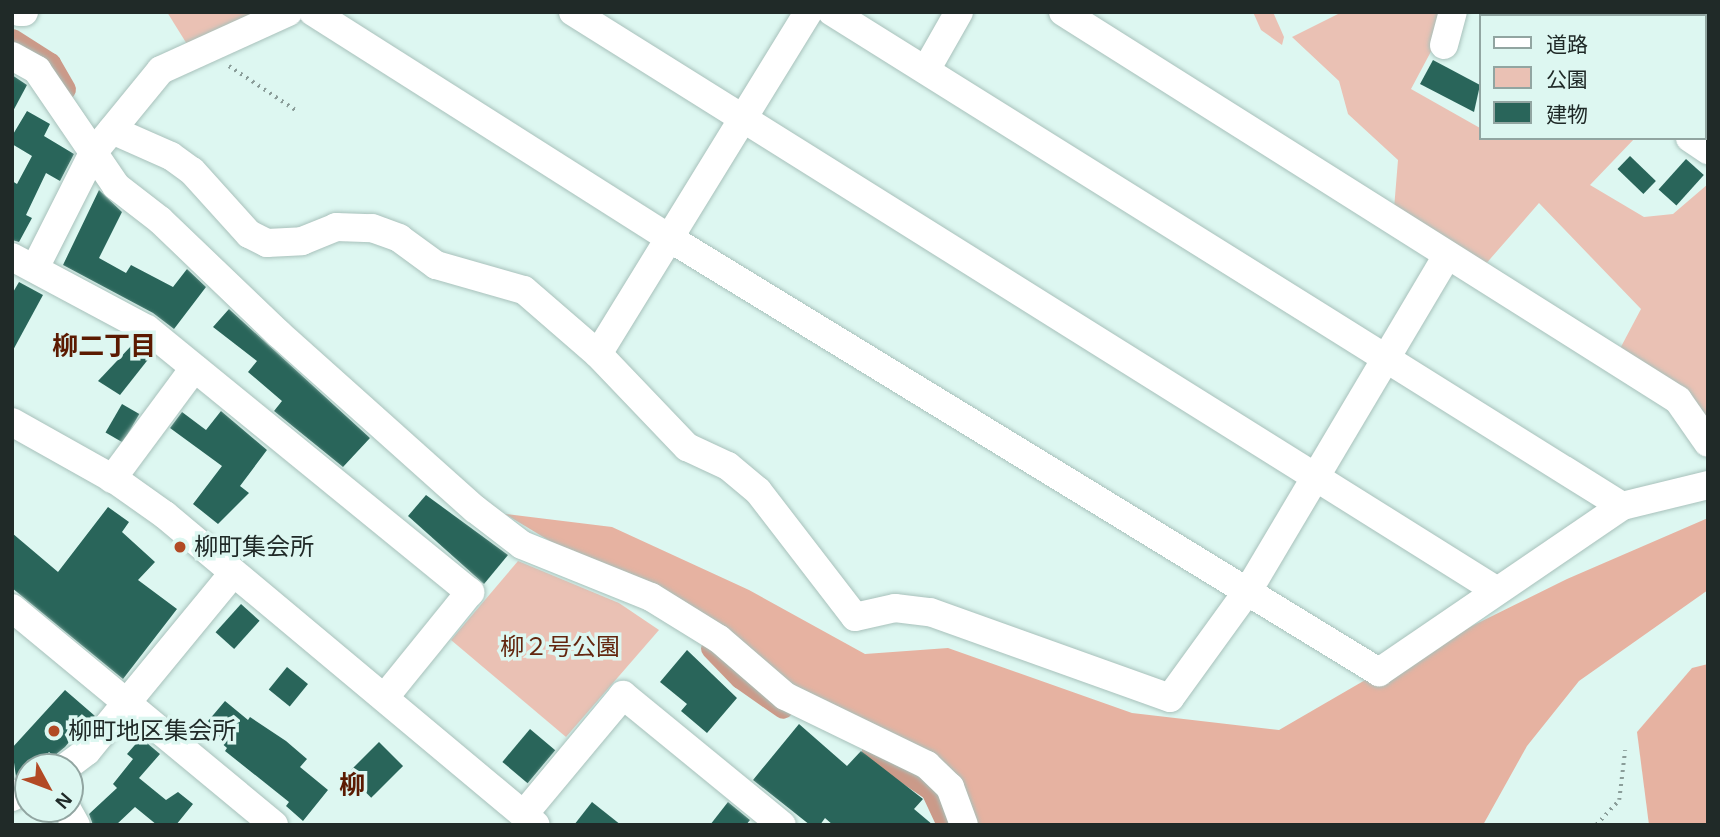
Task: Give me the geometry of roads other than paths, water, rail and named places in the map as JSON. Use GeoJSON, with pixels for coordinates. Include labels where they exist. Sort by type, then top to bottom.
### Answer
{"type":"FeatureCollection","features":[{"type":"Feature","properties":{"kind":"street"},"geometry":{"type":"LineString","coordinates":[[288,12],[161,70],[93,153],[24,262],[147,330],[470,592],[384,697]]}},
{"type":"Feature","properties":{"kind":"street"},"geometry":{"type":"LineString","coordinates":[[313,12],[666,236],[1249,589],[1379,672],[1622,506],[1708,485]]}},
{"type":"Feature","properties":{"kind":"street"},"geometry":{"type":"LineString","coordinates":[[573,12],[1496,590]]}},
{"type":"Feature","properties":{"kind":"street"},"geometry":{"type":"LineString","coordinates":[[598,354],[666,236],[808,12]]}},
{"type":"Feature","properties":{"kind":"street"},"geometry":{"type":"LineString","coordinates":[[832,12],[1622,506]]}},
{"type":"Feature","properties":{"kind":"street"},"geometry":{"type":"LineString","coordinates":[[926,70],[959,12]]}},
{"type":"Feature","properties":{"kind":"street"},"geometry":{"type":"LineString","coordinates":[[1063,12],[1678,400],[1708,443]]}},
{"type":"Feature","properties":{"kind":"street"},"geometry":{"type":"LineString","coordinates":[[1444,45],[1453,12]]}},
{"type":"Feature","properties":{"kind":"street"},"geometry":{"type":"LineString","coordinates":[[12,56],[37,70],[93,153],[133,204],[160,219],[279,334],[475,509],[522,545],[651,597],[719,639],[785,696],[927,765],[950,787],[964,825]]}},
{"type":"Feature","properties":{"kind":"street"},"geometry":{"type":"LineString","coordinates":[[112,130],[171,156],[192,171],[249,234],[267,243],[302,241],[336,227],[372,228],[399,238],[436,265],[524,289],[598,354],[687,447],[728,466],[758,491],[855,617],[895,608],[930,612],[1170,698],[1249,589],[1447,254]]}},
{"type":"Feature","properties":{"kind":"street"},"geometry":{"type":"LineString","coordinates":[[1693,140],[1708,150]]}},
{"type":"Feature","properties":{"kind":"street"},"geometry":{"type":"LineString","coordinates":[[112,478],[194,368]]}},
{"type":"Feature","properties":{"kind":"street"},"geometry":{"type":"LineString","coordinates":[[12,422],[112,478],[233,573],[530,820],[622,695],[782,825]]}},
{"type":"Feature","properties":{"kind":"street"},"geometry":{"type":"LineString","coordinates":[[84,753],[127,705],[233,573]]}},
{"type":"Feature","properties":{"kind":"street"},"geometry":{"type":"LineString","coordinates":[[12,608],[274,825]]}},
{"type":"Feature","properties":{"kind":"waterway"},"geometry":{"type":"LineString","coordinates":[[12,39],[50,63],[65,89]]}},
{"type":"Feature","properties":{"kind":"waterway"},"geometry":{"type":"LineString","coordinates":[[711,648],[740,678],[783,708]]}},
{"type":"Feature","properties":{"kind":"waterway"},"geometry":{"type":"LineString","coordinates":[[872,750],[931,790],[947,825]]}},
{"type":"Feature","properties":{"kind":"place","name":"柳町集会所"},"geometry":{"type":"Point","coordinates":[180,547]}},
{"type":"Feature","properties":{"kind":"place","name":"柳町地区集会所"},"geometry":{"type":"Point","coordinates":[54,731]}},
{"type":"Feature","properties":{"kind":"district","name":"柳二丁目"},"geometry":{"type":"Point","coordinates":[104,347]}},
{"type":"Feature","properties":{"kind":"district","name":"柳"},"geometry":{"type":"Point","coordinates":[352,786]}},
{"type":"Feature","properties":{"kind":"park label","name":"柳２号公園"},"geometry":{"type":"Point","coordinates":[560,647]}}]}
